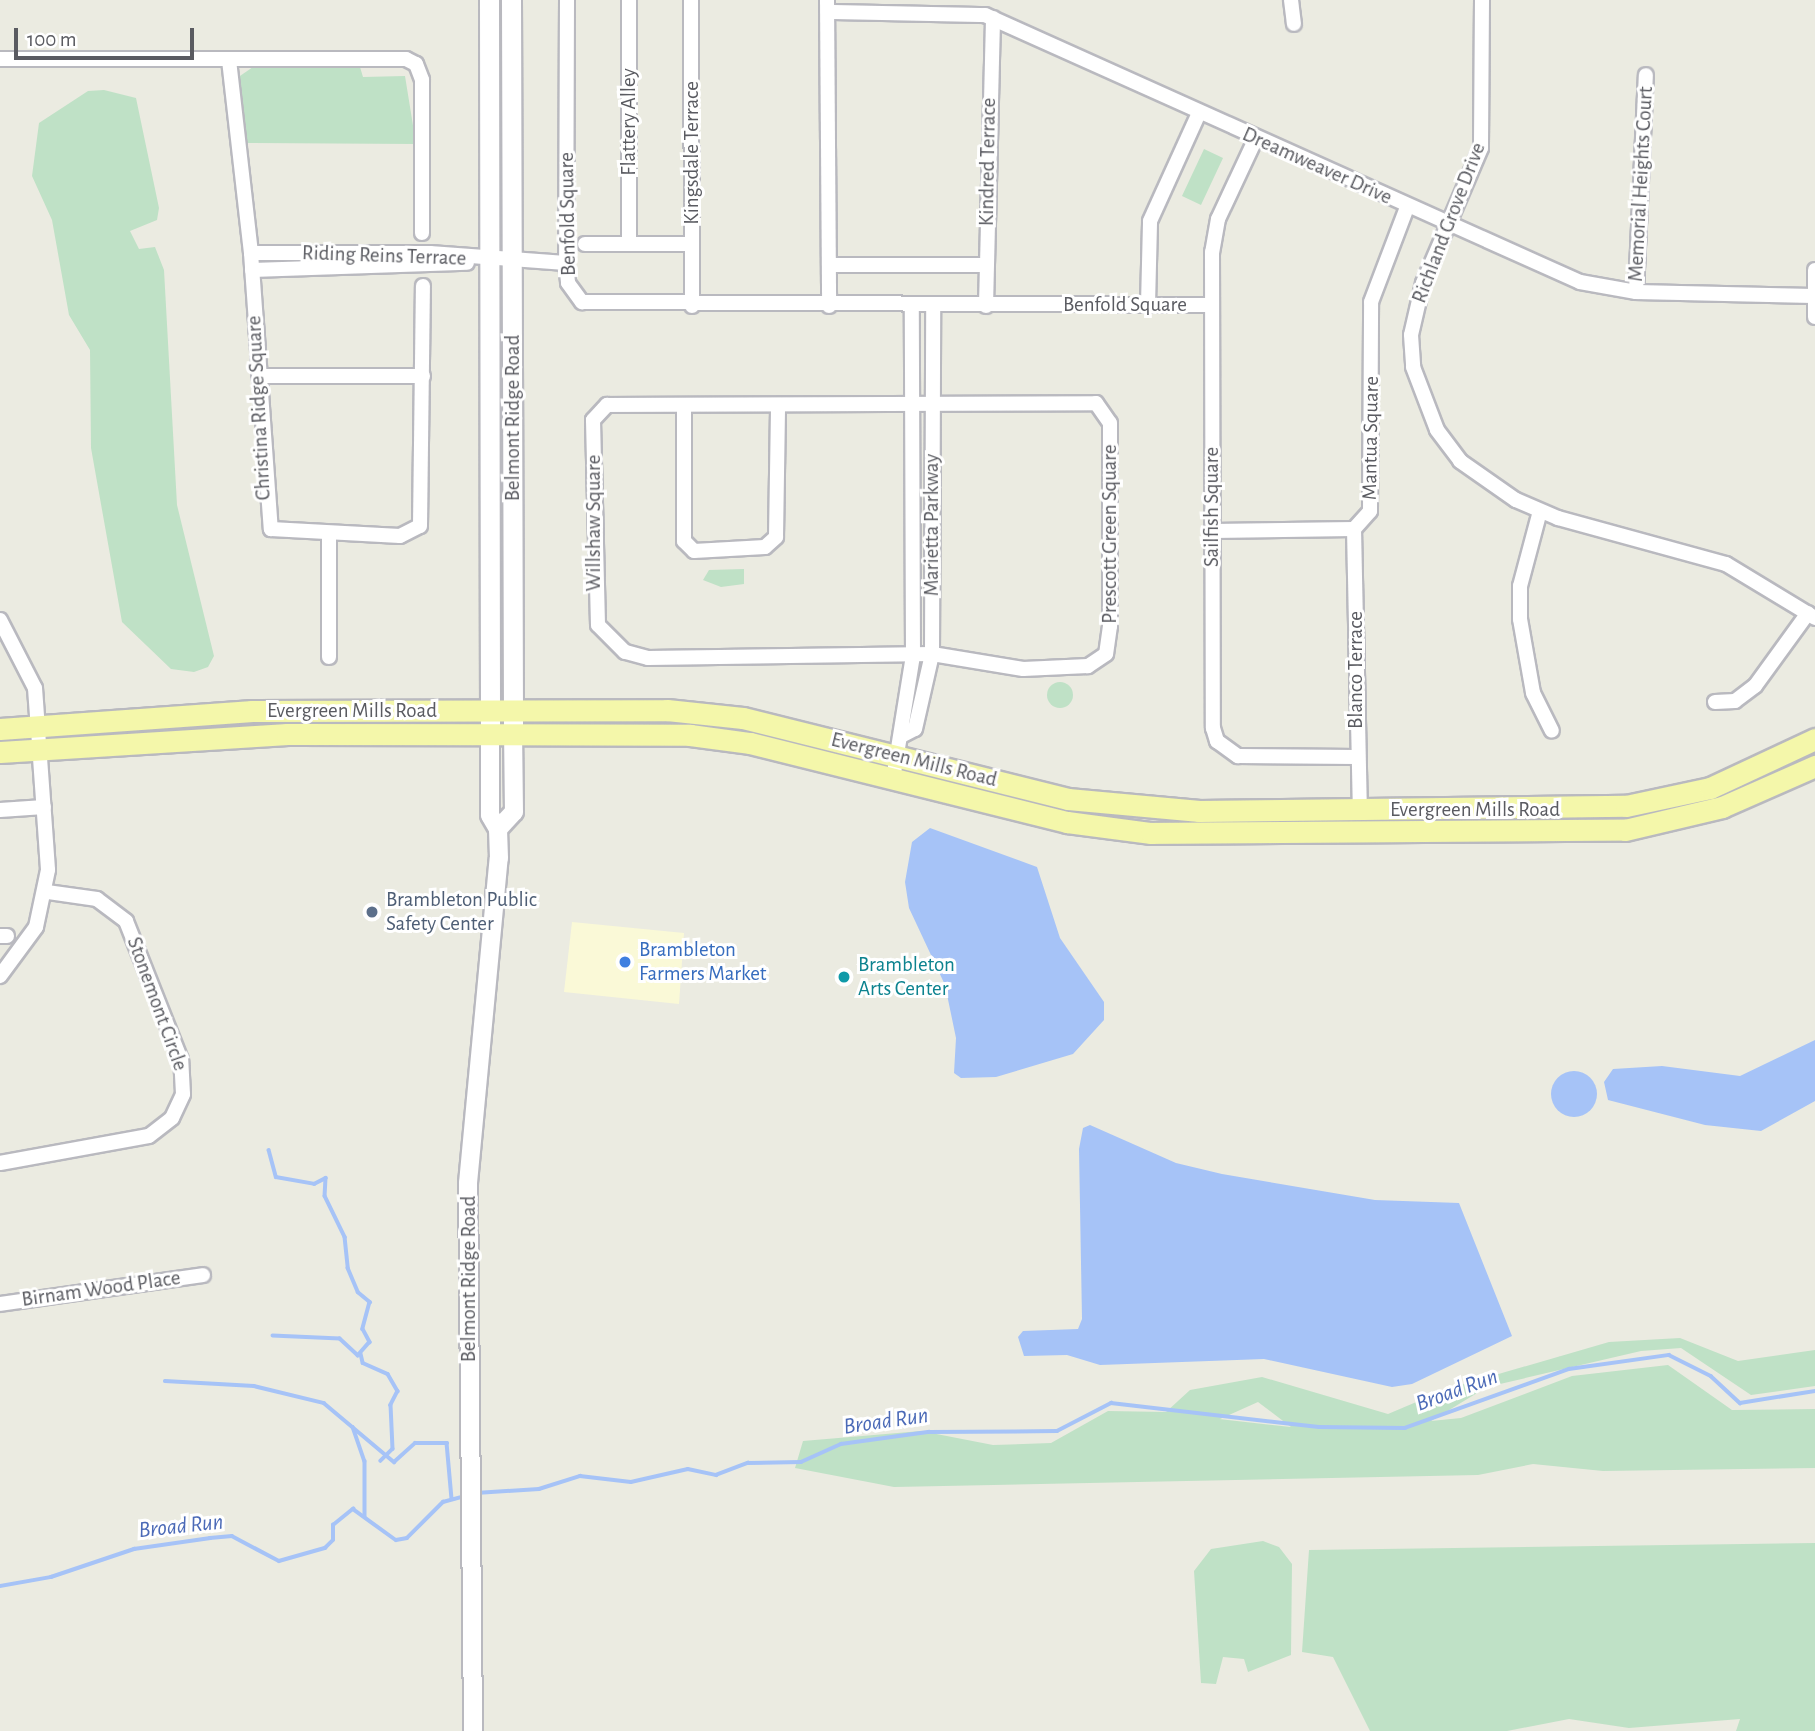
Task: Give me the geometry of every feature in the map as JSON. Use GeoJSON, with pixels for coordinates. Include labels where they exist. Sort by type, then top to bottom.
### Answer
{"type":"FeatureCollection","features":[{"type":"Feature","properties":{"kind":"main road","name":"Belmont Ridge Road"},"geometry":{"type":"LineString","coordinates":[[489,0],[490,733]]}},
{"type":"Feature","properties":{"kind":"main road","name":"Belmont Ridge Road"},"geometry":{"type":"LineString","coordinates":[[511,0],[513,733]]}},
{"type":"Feature","properties":{"kind":"main road","name":"Evergreen Mills Road"},"geometry":{"type":"LineString","coordinates":[[0,729],[252,711],[512,710],[714,714],[901,746],[1103,805],[1360,811],[1592,809],[1653,802],[1754,771],[1815,739]]}},
{"type":"Feature","properties":{"kind":"main road","name":"Evergreen Mills Road"},"geometry":{"type":"LineString","coordinates":[[0,752],[287,734],[690,735],[892,779],[1067,822],[1152,834],[1564,833],[1695,816],[1815,766]]}},
{"type":"Feature","properties":{"kind":"street","name":"Benfold Square"},"geometry":{"type":"LineString","coordinates":[[567,0],[566,263],[568,283],[582,302],[692,306],[1211,305]]}},
{"type":"Feature","properties":{"kind":"street","name":"Flattery Alley"},"geometry":{"type":"LineString","coordinates":[[629,0],[629,243]]}},
{"type":"Feature","properties":{"kind":"street","name":"Kingsdale Terrace"},"geometry":{"type":"LineString","coordinates":[[691,0],[692,306]]}},
{"type":"Feature","properties":{"kind":"street"},"geometry":{"type":"LineString","coordinates":[[1291,0],[1294,24]]}},
{"type":"Feature","properties":{"kind":"street","name":"Richland Grove Drive"},"geometry":{"type":"LineString","coordinates":[[1482,0],[1481,148],[1423,283],[1411,335],[1423,401],[1460,461],[1541,511],[1726,564],[1812,615]]}},
{"type":"Feature","properties":{"kind":"street"},"geometry":{"type":"LineString","coordinates":[[827,6],[829,306]]}},
{"type":"Feature","properties":{"kind":"street","name":"Dreamweaver Drive"},"geometry":{"type":"LineString","coordinates":[[827,6],[966,12],[993,18],[1407,207],[1580,282],[1636,292],[1813,296]]}},
{"type":"Feature","properties":{"kind":"street","name":"Kindred Terrace"},"geometry":{"type":"LineString","coordinates":[[986,306],[993,18]]}},
{"type":"Feature","properties":{"kind":"street"},"geometry":{"type":"LineString","coordinates":[[0,59],[406,59],[416,64],[422,80],[422,233]]}},
{"type":"Feature","properties":{"kind":"street","name":"Christina Ridge Square"},"geometry":{"type":"LineString","coordinates":[[229,60],[251,253],[265,522],[279,534],[400,536],[421,526],[423,286]]}},
{"type":"Feature","properties":{"kind":"street","name":"Memorial Heights Court"},"geometry":{"type":"LineString","coordinates":[[1636,292],[1646,75]]}},
{"type":"Feature","properties":{"kind":"street"},"geometry":{"type":"LineString","coordinates":[[1148,305],[1150,221],[1199,113]]}},
{"type":"Feature","properties":{"kind":"street","name":"Sailfish Square"},"geometry":{"type":"LineString","coordinates":[[1256,138],[1218,219],[1211,305],[1217,741],[1238,757],[1356,757]]}},
{"type":"Feature","properties":{"kind":"street","name":"Mantua Square"},"geometry":{"type":"LineString","coordinates":[[1213,531],[1354,530],[1372,499],[1373,289],[1407,207]]}},
{"type":"Feature","properties":{"kind":"street"},"geometry":{"type":"LineString","coordinates":[[585,244],[692,244]]}},
{"type":"Feature","properties":{"kind":"street","name":"Riding Reins Terrace"},"geometry":{"type":"LineString","coordinates":[[251,253],[489,260]]}},
{"type":"Feature","properties":{"kind":"street","name":"Riding Reins Terrace"},"geometry":{"type":"LineString","coordinates":[[252,270],[429,267],[489,260]]}},
{"type":"Feature","properties":{"kind":"street"},"geometry":{"type":"LineString","coordinates":[[489,260],[566,263]]}},
{"type":"Feature","properties":{"kind":"street"},"geometry":{"type":"LineString","coordinates":[[829,265],[986,265]]}},
{"type":"Feature","properties":{"kind":"street"},"geometry":{"type":"LineString","coordinates":[[1815,270],[1815,317]]}},
{"type":"Feature","properties":{"kind":"street","name":"Marietta Parkway"},"geometry":{"type":"LineString","coordinates":[[892,779],[901,746],[898,723],[913,655],[912,306]]}},
{"type":"Feature","properties":{"kind":"street","name":"Marietta Parkway"},"geometry":{"type":"LineString","coordinates":[[901,746],[915,729],[932,654],[933,306]]}},
{"type":"Feature","properties":{"kind":"street"},"geometry":{"type":"LineString","coordinates":[[259,376],[423,376]]}},
{"type":"Feature","properties":{"kind":"street","name":"Prescott Green Square"},"geometry":{"type":"LineString","coordinates":[[932,404],[1096,403],[1107,412],[1110,626],[1106,653],[1076,668],[1023,668],[932,654]]}},
{"type":"Feature","properties":{"kind":"street","name":"Willshaw Square"},"geometry":{"type":"LineString","coordinates":[[932,404],[607,405],[595,415],[594,607],[610,641],[648,659],[932,654]]}},
{"type":"Feature","properties":{"kind":"street"},"geometry":{"type":"LineString","coordinates":[[684,405],[684,541],[694,551],[765,547],[776,537],[778,405]]}},
{"type":"Feature","properties":{"kind":"street"},"geometry":{"type":"LineString","coordinates":[[1541,511],[1520,586],[1520,619],[1533,693],[1552,732]]}},
{"type":"Feature","properties":{"kind":"street","name":"Blanco Terrace"},"geometry":{"type":"LineString","coordinates":[[1354,530],[1356,757],[1360,811]]}},
{"type":"Feature","properties":{"kind":"street"},"geometry":{"type":"LineString","coordinates":[[329,535],[330,657]]}},
{"type":"Feature","properties":{"kind":"street"},"geometry":{"type":"LineString","coordinates":[[1715,702],[1735,701],[1755,687],[1812,615]]}},
{"type":"Feature","properties":{"kind":"street"},"geometry":{"type":"LineString","coordinates":[[0,620],[35,688],[48,892],[28,943],[0,976]]}},
{"type":"Feature","properties":{"kind":"street","name":"Belmont Ridge Road"},"geometry":{"type":"LineString","coordinates":[[472,1731],[469,1162],[498,829],[490,815],[490,733]]}},
{"type":"Feature","properties":{"kind":"street","name":"Belmont Ridge Road"},"geometry":{"type":"LineString","coordinates":[[498,829],[514,812],[513,733]]}},
{"type":"Feature","properties":{"kind":"street"},"geometry":{"type":"LineString","coordinates":[[0,810],[44,807]]}},
{"type":"Feature","properties":{"kind":"street","name":"Stonemont Circle"},"geometry":{"type":"LineString","coordinates":[[0,1163],[149,1136],[172,1118],[183,1094],[181,1060],[126,920],[97,899],[48,892]]}},
{"type":"Feature","properties":{"kind":"street","name":"Birnam Wood Place"},"geometry":{"type":"LineString","coordinates":[[0,1304],[203,1275]]}},
{"type":"Feature","properties":{"kind":"shaded area"},"geometry":{"type":"Polygon","coordinates":[[[253,67],[360,67],[363,77],[405,76],[416,144],[245,143],[237,78],[253,67]]]}},
{"type":"Feature","properties":{"kind":"shaded area"},"geometry":{"type":"Polygon","coordinates":[[[104,90],[136,98],[159,208],[157,220],[130,231],[139,249],[155,247],[164,270],[177,505],[214,656],[208,667],[194,672],[171,669],[122,622],[91,448],[90,350],[69,315],[52,220],[32,176],[39,123],[88,91],[104,90]]]}},
{"type":"Feature","properties":{"kind":"shaded area"},"geometry":{"type":"Polygon","coordinates":[[[1204,149],[1223,158],[1201,205],[1182,196],[1204,149]]]}},
{"type":"Feature","properties":{"kind":"shaded area"},"geometry":{"type":"Polygon","coordinates":[[[744,569],[744,584],[721,587],[703,580],[709,570],[744,569]]]}},
{"type":"Feature","properties":{"kind":"shaded area"},"geometry":{"type":"Polygon","coordinates":[[[1060,682],[1069,686],[1073,695],[1069,704],[1060,708],[1051,704],[1047,695],[1051,686],[1060,682]]]}},
{"type":"Feature","properties":{"kind":"shaded area","name":"Brambleton Farmers Market"},"geometry":{"type":"Polygon","coordinates":[[[572,922],[684,933],[679,1004],[564,992],[572,922]]]}},
{"type":"Feature","properties":{"kind":"shaded area"},"geometry":{"type":"Polygon","coordinates":[[[1680,1338],[1738,1361],[1815,1350],[1815,1386],[1751,1395],[1681,1348],[1641,1351],[1487,1387],[1431,1421],[1461,1418],[1572,1376],[1668,1365],[1732,1410],[1815,1409],[1815,1468],[1603,1471],[1533,1464],[1478,1475],[894,1487],[795,1468],[803,1441],[921,1431],[993,1445],[1051,1443],[1108,1411],[1166,1412],[1190,1390],[1262,1377],[1388,1414],[1447,1389],[1609,1342],[1680,1338]],[[1258,1402],[1219,1419],[1291,1427],[1258,1402]]]}},
{"type":"Feature","properties":{"kind":"shaded area"},"geometry":{"type":"Polygon","coordinates":[[[1263,1541],[1279,1547],[1292,1564],[1291,1655],[1248,1672],[1244,1659],[1223,1657],[1216,1684],[1201,1683],[1194,1571],[1211,1549],[1263,1541]]]}},
{"type":"Feature","properties":{"kind":"shaded area"},"geometry":{"type":"Polygon","coordinates":[[[1815,1543],[1815,1731],[1736,1731],[1740,1719],[1629,1728],[1569,1719],[1507,1731],[1370,1731],[1333,1657],[1302,1652],[1309,1550],[1815,1543]]]}},
{"type":"Feature","properties":{"kind":"water"},"geometry":{"type":"Polygon","coordinates":[[[930,828],[1037,867],[1060,938],[1104,1002],[1104,1020],[1073,1054],[996,1077],[961,1078],[954,1073],[956,1038],[945,985],[909,908],[905,882],[912,842],[930,828]]]}},
{"type":"Feature","properties":{"kind":"water"},"geometry":{"type":"Polygon","coordinates":[[[1815,1040],[1815,1101],[1761,1131],[1705,1125],[1608,1100],[1604,1082],[1613,1069],[1662,1066],[1740,1076],[1815,1040]]]}},
{"type":"Feature","properties":{"kind":"water"},"geometry":{"type":"Polygon","coordinates":[[[1574,1071],[1590,1078],[1597,1094],[1590,1110],[1574,1117],[1558,1110],[1551,1094],[1558,1078],[1574,1071]]]}},
{"type":"Feature","properties":{"kind":"water"},"geometry":{"type":"Polygon","coordinates":[[[1090,1125],[1176,1163],[1222,1174],[1375,1200],[1459,1203],[1512,1336],[1412,1384],[1392,1387],[1264,1359],[1100,1365],[1067,1355],[1024,1356],[1018,1337],[1023,1331],[1078,1329],[1082,1319],[1079,1149],[1083,1128],[1090,1125]]]}},
{"type":"Feature","properties":{"kind":"waterway"},"geometry":{"type":"LineString","coordinates":[[269,1150],[276,1177],[314,1184],[326,1178],[325,1196],[345,1237],[348,1268],[358,1292],[370,1302],[363,1329],[370,1342],[358,1356],[340,1339],[273,1336]]}},
{"type":"Feature","properties":{"kind":"waterway"},"geometry":{"type":"LineString","coordinates":[[361,1354],[363,1363],[388,1374],[398,1391],[391,1405],[393,1449],[381,1461]]}},
{"type":"Feature","properties":{"kind":"waterway","name":"Broad Run"},"geometry":{"type":"LineString","coordinates":[[476,1493],[539,1489],[580,1476],[631,1482],[688,1469],[716,1475],[748,1463],[801,1462],[841,1444],[929,1432],[1057,1431],[1111,1403],[1319,1427],[1405,1428],[1569,1369],[1669,1355],[1711,1376],[1740,1403],[1815,1391]]}},
{"type":"Feature","properties":{"kind":"waterway"},"geometry":{"type":"LineString","coordinates":[[165,1381],[254,1386],[324,1403],[394,1462],[415,1443],[447,1443],[452,1499]]}},
{"type":"Feature","properties":{"kind":"waterway"},"geometry":{"type":"LineString","coordinates":[[353,1427],[365,1461],[365,1516]]}},
{"type":"Feature","properties":{"kind":"waterway","name":"Broad Run"},"geometry":{"type":"LineString","coordinates":[[0,1586],[51,1577],[134,1549],[232,1536],[279,1561],[325,1548],[333,1540],[333,1525],[353,1509],[396,1540],[407,1538],[443,1502],[465,1496]]}},
{"type":"Feature","properties":{"kind":"place","name":"Brambleton Public Safety Center"},"geometry":{"type":"Point","coordinates":[372,912]}},
{"type":"Feature","properties":{"kind":"place","name":"Brambleton Farmers Market"},"geometry":{"type":"Point","coordinates":[625,962]}},
{"type":"Feature","properties":{"kind":"place","name":"Brambleton Arts Center"},"geometry":{"type":"Point","coordinates":[844,977]}}]}
